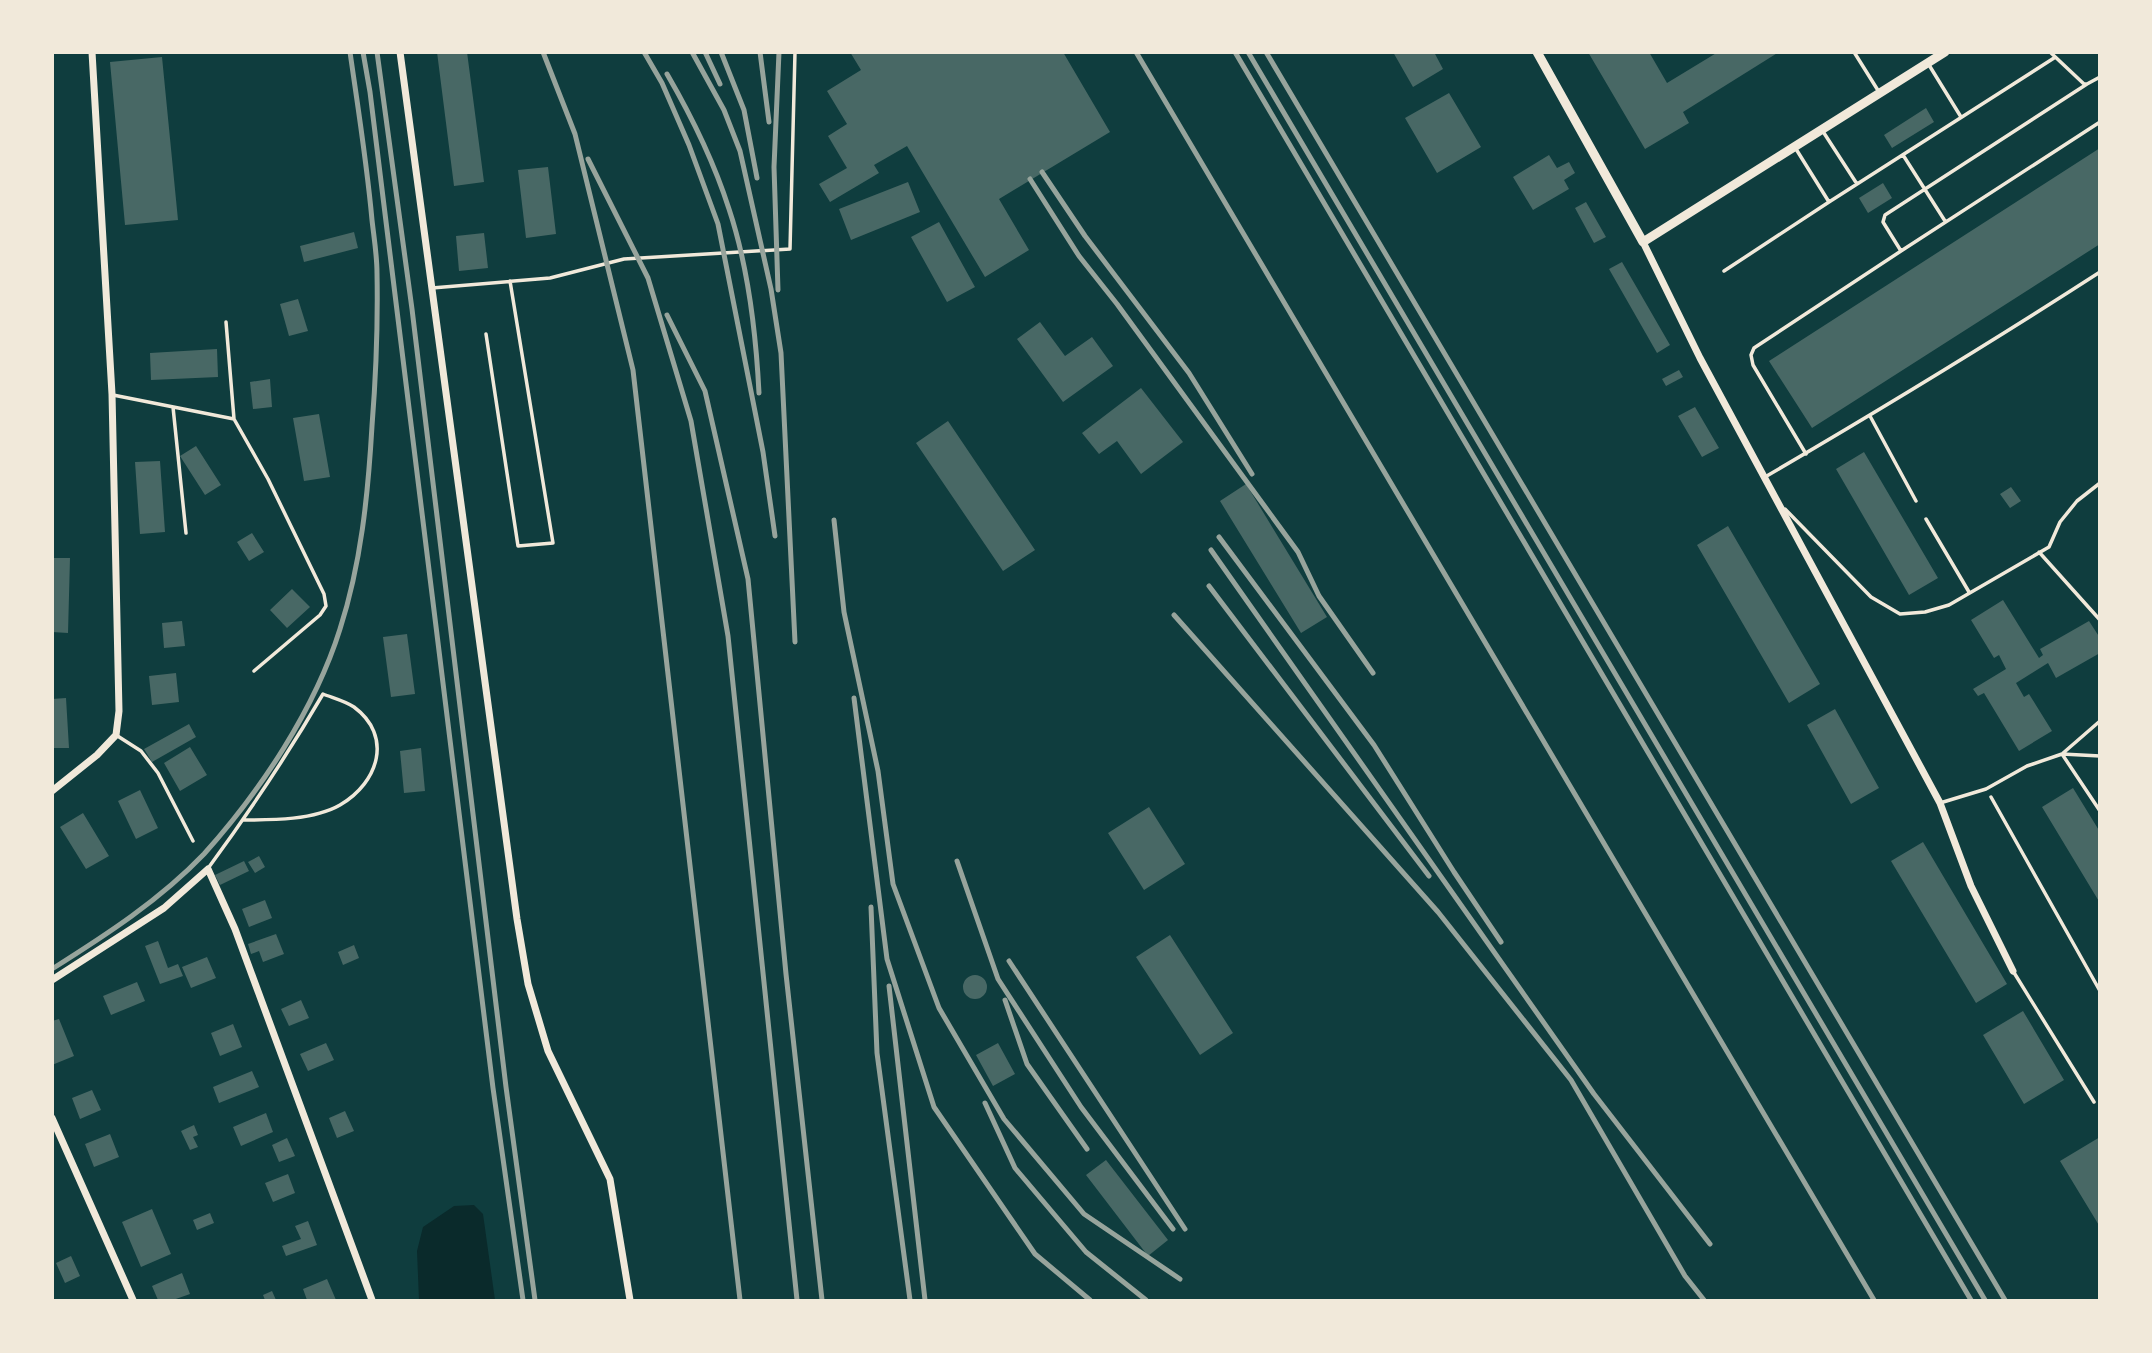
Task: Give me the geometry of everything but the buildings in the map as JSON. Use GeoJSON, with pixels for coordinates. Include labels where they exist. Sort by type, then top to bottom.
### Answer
{"type":"FeatureCollection","features":[{"type":"Feature","properties":{"kind":"street"},"geometry":{"type":"LineString","coordinates":[[52,791],[97,755],[116,735],[119,711],[113,394],[92,52]]}},
{"type":"Feature","properties":{"kind":"street"},"geometry":{"type":"LineString","coordinates":[[400,52],[515,905],[528,984],[548,1051],[610,1180],[630,1300]]}},
{"type":"Feature","properties":{"kind":"street"},"geometry":{"type":"LineString","coordinates":[[1537,52],[1643,242],[1700,358],[1940,803],[1971,886],[2013,971]]}},
{"type":"Feature","properties":{"kind":"street"},"geometry":{"type":"LineString","coordinates":[[1643,242],[1945,52]]}},
{"type":"Feature","properties":{"kind":"street"},"geometry":{"type":"LineString","coordinates":[[52,980],[164,908],[208,869],[235,929],[372,1300]]}},
{"type":"Feature","properties":{"kind":"street"},"geometry":{"type":"LineString","coordinates":[[52,1118],[133,1300]]}},
{"type":"Feature","properties":{"kind":"lane"},"geometry":{"type":"LineString","coordinates":[[432,288],[550,278],[624,259],[790,249],[795,52]]}},
{"type":"Feature","properties":{"kind":"lane"},"geometry":{"type":"LineString","coordinates":[[1854,52],[1880,93]]}},
{"type":"Feature","properties":{"kind":"lane"},"geometry":{"type":"LineString","coordinates":[[2050,52],[2081,82],[2087,84]]}},
{"type":"Feature","properties":{"kind":"lane"},"geometry":{"type":"LineString","coordinates":[[1724,271],[2054,58]]}},
{"type":"Feature","properties":{"kind":"lane"},"geometry":{"type":"LineString","coordinates":[[1928,63],[1961,117]]}},
{"type":"Feature","properties":{"kind":"lane"},"geometry":{"type":"LineString","coordinates":[[1901,251],[1883,222],[1885,215],[2099,77]]}},
{"type":"Feature","properties":{"kind":"lane"},"geometry":{"type":"LineString","coordinates":[[1805,454],[1753,365],[1751,355],[1754,348],[2099,122]]}},
{"type":"Feature","properties":{"kind":"lane"},"geometry":{"type":"LineString","coordinates":[[1822,130],[1857,184]]}},
{"type":"Feature","properties":{"kind":"lane"},"geometry":{"type":"LineString","coordinates":[[1794,148],[1829,202]]}},
{"type":"Feature","properties":{"kind":"lane"},"geometry":{"type":"LineString","coordinates":[[1902,155],[1945,221]]}},
{"type":"Feature","properties":{"kind":"lane"},"geometry":{"type":"LineString","coordinates":[[1765,477],[1870,416],[2099,272]]}},
{"type":"Feature","properties":{"kind":"lane"},"geometry":{"type":"LineString","coordinates":[[486,334],[518,546],[553,543],[510,281]]}},
{"type":"Feature","properties":{"kind":"lane"},"geometry":{"type":"LineString","coordinates":[[226,322],[234,419],[279,502],[324,594],[326,606],[320,615],[254,671]]}},
{"type":"Feature","properties":{"kind":"lane"},"geometry":{"type":"LineString","coordinates":[[113,394],[234,419]]}},
{"type":"Feature","properties":{"kind":"lane"},"geometry":{"type":"LineString","coordinates":[[173,407],[186,533]]}},
{"type":"Feature","properties":{"kind":"lane"},"geometry":{"type":"LineString","coordinates":[[1870,416],[1916,501]]}},
{"type":"Feature","properties":{"kind":"lane"},"geometry":{"type":"LineString","coordinates":[[1781,505],[1871,597],[1899,614],[1925,612],[1949,605],[2049,547],[2060,523],[2077,501],[2099,483]]}},
{"type":"Feature","properties":{"kind":"lane"},"geometry":{"type":"LineString","coordinates":[[1926,519],[1970,593]]}},
{"type":"Feature","properties":{"kind":"lane"},"geometry":{"type":"LineString","coordinates":[[2039,552],[2099,620]]}},
{"type":"Feature","properties":{"kind":"lane"},"geometry":{"type":"LineString","coordinates":[[208,869],[293,747],[323,694],[351,705],[367,719],[375,736],[377,755],[372,776],[354,794],[340,805],[326,811],[282,820],[244,820]]}},
{"type":"Feature","properties":{"kind":"lane"},"geometry":{"type":"LineString","coordinates":[[2062,754],[2099,720]]}},
{"type":"Feature","properties":{"kind":"lane"},"geometry":{"type":"LineString","coordinates":[[116,735],[141,751],[158,773],[192,841]]}},
{"type":"Feature","properties":{"kind":"lane"},"geometry":{"type":"LineString","coordinates":[[1940,803],[1986,789],[2027,766],[2062,754],[2099,756]]}},
{"type":"Feature","properties":{"kind":"lane"},"geometry":{"type":"LineString","coordinates":[[2062,754],[2099,809]]}},
{"type":"Feature","properties":{"kind":"lane"},"geometry":{"type":"LineString","coordinates":[[2013,971],[2094,1102]]}},
{"type":"Feature","properties":{"kind":"path"},"geometry":{"type":"LineString","coordinates":[[1986,789],[2099,990]]}},
{"type":"Feature","properties":{"kind":"water"},"geometry":{"type":"Polygon","coordinates":[[[474,1205],[483,1214],[495,1300],[419,1300],[417,1251],[423,1227],[454,1206],[474,1205]]]}},
{"type":"Feature","properties":{"kind":"railway"},"geometry":{"type":"LineString","coordinates":[[52,969],[151,902],[187,871],[225,830],[265,777],[301,719],[340,629],[353,580],[366,503],[377,330],[376,253],[350,52]]}},
{"type":"Feature","properties":{"kind":"railway"},"geometry":{"type":"LineString","coordinates":[[363,52],[493,1088],[523,1300]]}},
{"type":"Feature","properties":{"kind":"railway"},"geometry":{"type":"LineString","coordinates":[[377,52],[412,309],[506,1087],[535,1300]]}},
{"type":"Feature","properties":{"kind":"railway"},"geometry":{"type":"LineString","coordinates":[[543,52],[575,134],[633,370],[740,1300]]}},
{"type":"Feature","properties":{"kind":"railway"},"geometry":{"type":"LineString","coordinates":[[644,52],[662,83],[689,145],[718,224],[763,452],[775,536]]}},
{"type":"Feature","properties":{"kind":"railway"},"geometry":{"type":"LineString","coordinates":[[692,52],[724,110],[740,151],[771,289],[781,353],[795,642]]}},
{"type":"Feature","properties":{"kind":"railway"},"geometry":{"type":"LineString","coordinates":[[705,52],[720,84]]}},
{"type":"Feature","properties":{"kind":"railway"},"geometry":{"type":"LineString","coordinates":[[721,52],[744,110],[757,178]]}},
{"type":"Feature","properties":{"kind":"railway"},"geometry":{"type":"LineString","coordinates":[[760,52],[769,122]]}},
{"type":"Feature","properties":{"kind":"railway"},"geometry":{"type":"LineString","coordinates":[[778,290],[774,167],[779,52]]}},
{"type":"Feature","properties":{"kind":"railway"},"geometry":{"type":"LineString","coordinates":[[1136,52],[1874,1300]]}},
{"type":"Feature","properties":{"kind":"railway"},"geometry":{"type":"LineString","coordinates":[[1235,52],[1971,1300]]}},
{"type":"Feature","properties":{"kind":"railway"},"geometry":{"type":"LineString","coordinates":[[1248,52],[1985,1300]]}},
{"type":"Feature","properties":{"kind":"railway"},"geometry":{"type":"LineString","coordinates":[[1266,52],[2005,1300]]}},
{"type":"Feature","properties":{"kind":"railway"},"geometry":{"type":"LineString","coordinates":[[667,74],[709,157],[736,231],[750,300],[759,393]]}},
{"type":"Feature","properties":{"kind":"railway"},"geometry":{"type":"LineString","coordinates":[[588,159],[648,278],[691,421],[728,636],[797,1300]]}},
{"type":"Feature","properties":{"kind":"railway"},"geometry":{"type":"LineString","coordinates":[[1042,172],[1085,236],[1189,373],[1252,474]]}},
{"type":"Feature","properties":{"kind":"railway"},"geometry":{"type":"LineString","coordinates":[[1030,179],[1079,256],[1298,552],[1319,596],[1373,673]]}},
{"type":"Feature","properties":{"kind":"railway"},"geometry":{"type":"LineString","coordinates":[[667,315],[705,391],[748,579],[786,974],[822,1300]]}},
{"type":"Feature","properties":{"kind":"railway"},"geometry":{"type":"LineString","coordinates":[[834,520],[844,612],[878,771],[893,884],[939,1008],[1004,1119],[1084,1214],[1180,1279]]}},
{"type":"Feature","properties":{"kind":"railway"},"geometry":{"type":"LineString","coordinates":[[1219,537],[1374,745],[1501,942]]}},
{"type":"Feature","properties":{"kind":"railway"},"geometry":{"type":"LineString","coordinates":[[1211,550],[1594,1094],[1710,1244]]}},
{"type":"Feature","properties":{"kind":"railway"},"geometry":{"type":"LineString","coordinates":[[1209,586],[1429,876]]}},
{"type":"Feature","properties":{"kind":"railway"},"geometry":{"type":"LineString","coordinates":[[1174,615],[1438,912],[1571,1080],[1685,1276],[1704,1300]]}},
{"type":"Feature","properties":{"kind":"railway"},"geometry":{"type":"LineString","coordinates":[[854,698],[887,959],[934,1107],[1035,1254],[1090,1300]]}},
{"type":"Feature","properties":{"kind":"railway"},"geometry":{"type":"LineString","coordinates":[[957,861],[998,979],[1081,1107],[1173,1229]]}},
{"type":"Feature","properties":{"kind":"railway"},"geometry":{"type":"LineString","coordinates":[[871,907],[877,1053],[910,1300]]}},
{"type":"Feature","properties":{"kind":"railway"},"geometry":{"type":"LineString","coordinates":[[1009,961],[1185,1229]]}},
{"type":"Feature","properties":{"kind":"railway"},"geometry":{"type":"LineString","coordinates":[[889,986],[925,1300]]}},
{"type":"Feature","properties":{"kind":"railway"},"geometry":{"type":"LineString","coordinates":[[1005,1000],[1027,1064],[1087,1149]]}},
{"type":"Feature","properties":{"kind":"railway"},"geometry":{"type":"LineString","coordinates":[[985,1103],[1015,1168],[1086,1252],[1146,1300]]}}]}
